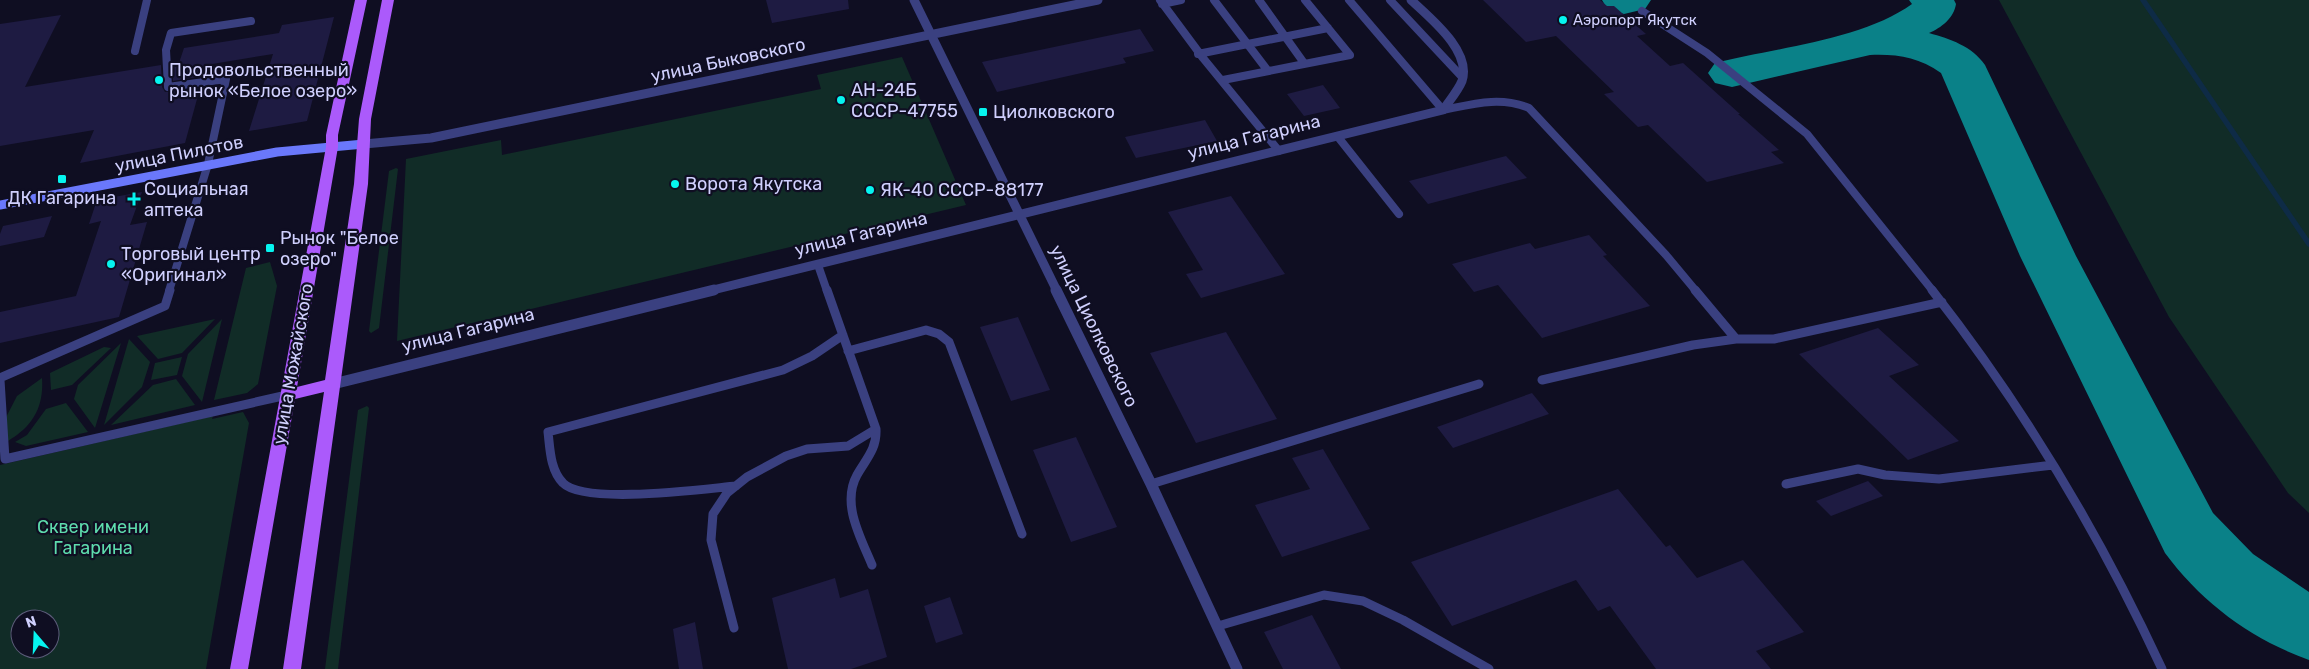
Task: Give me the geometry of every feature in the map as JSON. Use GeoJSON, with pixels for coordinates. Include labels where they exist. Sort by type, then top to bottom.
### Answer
{"type":"FeatureCollection","features":[{"type":"Feature","properties":{"kind":"main road","name":"улица Можайского"},"geometry":{"type":"LineString","coordinates":[[239,669],[332,147],[332,134],[361,0]]}},
{"type":"Feature","properties":{"kind":"main road"},"geometry":{"type":"LineString","coordinates":[[292,669],[361,184],[366,119],[388,0]]}},
{"type":"Feature","properties":{"kind":"main road","name":"улица Гагарина"},"geometry":{"type":"LineString","coordinates":[[287,395],[333,384]]}},
{"type":"Feature","properties":{"kind":"street","name":"улица Циолковского"},"geometry":{"type":"LineString","coordinates":[[914,0],[1151,484],[1237,669]]}},
{"type":"Feature","properties":{"kind":"street","name":"улица Быковского"},"geometry":{"type":"LineString","coordinates":[[364,144],[431,138],[1098,0]]}},
{"type":"Feature","properties":{"kind":"street"},"geometry":{"type":"LineString","coordinates":[[1411,0],[1457,48],[1462,62],[1463,78],[1444,110]]}},
{"type":"Feature","properties":{"kind":"street","name":"улица Гагарина"},"geometry":{"type":"LineString","coordinates":[[333,384],[1444,110]]}},
{"type":"Feature","properties":{"kind":"street","name":"улица Пилотов"},"geometry":{"type":"LineString","coordinates":[[0,205],[277,152],[364,144]]}},
{"type":"Feature","properties":{"kind":"lane"},"geometry":{"type":"LineString","coordinates":[[135,51],[147,0]]}},
{"type":"Feature","properties":{"kind":"lane"},"geometry":{"type":"LineString","coordinates":[[1181,0],[1161,2],[1198,54],[1223,80],[1279,151]]}},
{"type":"Feature","properties":{"kind":"lane"},"geometry":{"type":"LineString","coordinates":[[1214,0],[1245,44],[1268,71]]}},
{"type":"Feature","properties":{"kind":"lane"},"geometry":{"type":"LineString","coordinates":[[1259,0],[1304,63]]}},
{"type":"Feature","properties":{"kind":"lane"},"geometry":{"type":"LineString","coordinates":[[1223,80],[1350,55],[1305,0]]}},
{"type":"Feature","properties":{"kind":"lane"},"geometry":{"type":"LineString","coordinates":[[1349,0],[1444,110],[1503,99],[1517,102],[1529,108],[1666,255],[1736,339]]}},
{"type":"Feature","properties":{"kind":"lane"},"geometry":{"type":"LineString","coordinates":[[1390,0],[1463,78]]}},
{"type":"Feature","properties":{"kind":"lane"},"geometry":{"type":"LineString","coordinates":[[1642,11],[1707,54],[1807,134],[1942,302],[2036,436],[2128,596],[2162,669]]}},
{"type":"Feature","properties":{"kind":"lane"},"geometry":{"type":"LineString","coordinates":[[251,21],[171,33],[166,50],[168,87],[226,78],[208,164],[165,306],[0,379],[5,459],[287,395]]}},
{"type":"Feature","properties":{"kind":"lane"},"geometry":{"type":"LineString","coordinates":[[1198,54],[1328,28]]}},
{"type":"Feature","properties":{"kind":"lane"},"geometry":{"type":"LineString","coordinates":[[1338,137],[1399,214]]}},
{"type":"Feature","properties":{"kind":"lane"},"geometry":{"type":"LineString","coordinates":[[818,265],[878,439],[875,450],[861,468],[851,488],[856,526],[872,565]]}},
{"type":"Feature","properties":{"kind":"lane"},"geometry":{"type":"LineString","coordinates":[[1542,380],[1693,345],[1736,339],[1774,339],[1942,302]]}},
{"type":"Feature","properties":{"kind":"lane"},"geometry":{"type":"LineString","coordinates":[[848,351],[926,330],[939,334],[949,342],[1022,534]]}},
{"type":"Feature","properties":{"kind":"lane"},"geometry":{"type":"LineString","coordinates":[[736,486],[618,493],[579,491],[565,485],[556,474],[548,432],[783,370],[812,356],[843,335]]}},
{"type":"Feature","properties":{"kind":"lane"},"geometry":{"type":"LineString","coordinates":[[1151,484],[1479,384]]}},
{"type":"Feature","properties":{"kind":"lane"},"geometry":{"type":"LineString","coordinates":[[734,628],[711,540],[713,514],[727,493],[786,456],[807,449],[848,446],[876,429]]}},
{"type":"Feature","properties":{"kind":"lane"},"geometry":{"type":"LineString","coordinates":[[1786,484],[1858,469],[1885,475],[1939,479],[2053,465]]}},
{"type":"Feature","properties":{"kind":"lane"},"geometry":{"type":"LineString","coordinates":[[1218,626],[1324,594],[1371,605],[1404,620],[1490,669]]}},
{"type":"Feature","properties":{"kind":"green space"},"geometry":{"type":"Polygon","coordinates":[[[1999,0],[2309,0],[2309,513],[2288,493],[2169,317],[1999,0]]]}},
{"type":"Feature","properties":{"kind":"green space","name":"Ворота Якутска"},"geometry":{"type":"Polygon","coordinates":[[[902,57],[966,205],[397,341],[406,159],[501,140],[502,155],[821,89],[817,75],[902,57]]]}},
{"type":"Feature","properties":{"kind":"green space"},"geometry":{"type":"Polygon","coordinates":[[[398,169],[379,328],[371,333],[369,331],[389,171],[398,169]]]}},
{"type":"Feature","properties":{"kind":"green space"},"geometry":{"type":"Polygon","coordinates":[[[270,262],[277,286],[258,384],[247,393],[214,400],[246,268],[270,262]]]}},
{"type":"Feature","properties":{"kind":"green space"},"geometry":{"type":"Polygon","coordinates":[[[215,319],[182,353],[158,359],[137,336],[215,319]]]}},
{"type":"Feature","properties":{"kind":"green space"},"geometry":{"type":"Polygon","coordinates":[[[222,319],[202,402],[182,376],[188,354],[222,319]]]}},
{"type":"Feature","properties":{"kind":"green space"},"geometry":{"type":"Polygon","coordinates":[[[129,339],[150,362],[142,387],[104,425],[129,339]]]}},
{"type":"Feature","properties":{"kind":"green space"},"geometry":{"type":"Polygon","coordinates":[[[121,343],[95,428],[74,399],[78,385],[121,343]]]}},
{"type":"Feature","properties":{"kind":"green space"},"geometry":{"type":"Polygon","coordinates":[[[104,347],[111,348],[72,385],[51,390],[50,373],[104,347]]]}},
{"type":"Feature","properties":{"kind":"green space"},"geometry":{"type":"Polygon","coordinates":[[[182,357],[177,375],[151,380],[155,363],[182,357]]]}},
{"type":"Feature","properties":{"kind":"green space"},"geometry":{"type":"Polygon","coordinates":[[[42,378],[41,398],[35,415],[24,429],[8,441],[0,429],[17,396],[42,378]]]}},
{"type":"Feature","properties":{"kind":"green space"},"geometry":{"type":"Polygon","coordinates":[[[176,379],[195,405],[111,425],[153,385],[176,379]]]}},
{"type":"Feature","properties":{"kind":"green space"},"geometry":{"type":"Polygon","coordinates":[[[66,403],[88,432],[26,446],[15,442],[27,435],[46,409],[66,403]]]}},
{"type":"Feature","properties":{"kind":"green space"},"geometry":{"type":"Polygon","coordinates":[[[367,406],[369,408],[338,669],[325,669],[358,410],[367,406]]]}},
{"type":"Feature","properties":{"kind":"green space","name":"Сквер имени Гагарина"},"geometry":{"type":"Polygon","coordinates":[[[243,412],[249,423],[206,669],[0,669],[0,465],[213,416],[212,419],[243,412]]]}},
{"type":"Feature","properties":{"kind":"building"},"geometry":{"type":"Polygon","coordinates":[[[766,0],[848,0],[849,9],[772,23],[766,0]]]}},
{"type":"Feature","properties":{"kind":"building","name":"Аэропорт Якутск"},"geometry":{"type":"Polygon","coordinates":[[[1483,0],[1600,0],[1607,6],[1614,6],[1646,34],[1637,36],[1670,66],[1683,63],[1779,150],[1771,152],[1784,163],[1707,182],[1648,125],[1638,127],[1604,94],[1614,92],[1556,36],[1526,42],[1483,0]]]}},
{"type":"Feature","properties":{"kind":"building"},"geometry":{"type":"Polygon","coordinates":[[[61,15],[25,87],[161,65],[162,87],[165,92],[200,88],[185,143],[80,163],[94,130],[0,146],[0,24],[61,15]]]}},
{"type":"Feature","properties":{"kind":"building"},"geometry":{"type":"Polygon","coordinates":[[[334,17],[307,121],[249,131],[273,54],[206,65],[203,76],[173,81],[172,64],[179,63],[184,48],[279,33],[282,25],[334,17]]]}},
{"type":"Feature","properties":{"kind":"building"},"geometry":{"type":"Polygon","coordinates":[[[1140,29],[1154,51],[1123,58],[1126,63],[997,92],[982,62],[1140,29]]]}},
{"type":"Feature","properties":{"kind":"building"},"geometry":{"type":"Polygon","coordinates":[[[1323,85],[1340,108],[1304,116],[1287,94],[1323,85]]]}},
{"type":"Feature","properties":{"kind":"building"},"geometry":{"type":"Polygon","coordinates":[[[1205,120],[1217,141],[1136,158],[1125,137],[1205,120]]]}},
{"type":"Feature","properties":{"kind":"building"},"geometry":{"type":"Polygon","coordinates":[[[1506,156],[1527,178],[1428,204],[1409,181],[1506,156]]]}},
{"type":"Feature","properties":{"kind":"building","name":"Торговый центр «Оригинал»"},"geometry":{"type":"Polygon","coordinates":[[[142,192],[130,225],[147,222],[119,317],[0,343],[0,312],[76,296],[101,221],[89,224],[97,200],[142,192]]]}},
{"type":"Feature","properties":{"kind":"building"},"geometry":{"type":"Polygon","coordinates":[[[1231,196],[1285,274],[1201,298],[1186,274],[1203,270],[1168,212],[1231,196]]]}},
{"type":"Feature","properties":{"kind":"building"},"geometry":{"type":"Polygon","coordinates":[[[52,216],[44,237],[0,246],[0,234],[3,226],[52,216]]]}},
{"type":"Feature","properties":{"kind":"building"},"geometry":{"type":"Polygon","coordinates":[[[1589,235],[1607,255],[1603,256],[1650,306],[1542,338],[1498,285],[1474,292],[1452,264],[1530,243],[1535,249],[1589,235]]]}},
{"type":"Feature","properties":{"kind":"building"},"geometry":{"type":"Polygon","coordinates":[[[1018,317],[1050,390],[1011,401],[980,327],[1018,317]]]}},
{"type":"Feature","properties":{"kind":"building"},"geometry":{"type":"Polygon","coordinates":[[[1878,328],[1919,365],[1889,376],[1959,441],[1908,460],[1799,354],[1878,328]]]}},
{"type":"Feature","properties":{"kind":"building"},"geometry":{"type":"Polygon","coordinates":[[[1226,332],[1277,419],[1196,443],[1150,353],[1226,332]]]}},
{"type":"Feature","properties":{"kind":"building"},"geometry":{"type":"Polygon","coordinates":[[[1532,393],[1549,414],[1453,448],[1437,427],[1532,393]]]}},
{"type":"Feature","properties":{"kind":"building"},"geometry":{"type":"Polygon","coordinates":[[[1076,437],[1117,527],[1071,542],[1033,450],[1076,437]]]}},
{"type":"Feature","properties":{"kind":"building"},"geometry":{"type":"Polygon","coordinates":[[[1323,449],[1370,529],[1282,557],[1255,505],[1310,489],[1292,458],[1323,449]]]}},
{"type":"Feature","properties":{"kind":"building"},"geometry":{"type":"Polygon","coordinates":[[[1868,481],[1883,496],[1831,516],[1816,501],[1868,481]]]}},
{"type":"Feature","properties":{"kind":"building"},"geometry":{"type":"Polygon","coordinates":[[[1618,489],[1666,547],[1670,545],[1697,578],[1743,560],[1804,632],[1756,651],[1771,669],[1656,669],[1610,606],[1598,611],[1576,580],[1452,626],[1411,562],[1618,489]]]}},
{"type":"Feature","properties":{"kind":"building"},"geometry":{"type":"Polygon","coordinates":[[[835,578],[840,598],[868,589],[887,657],[851,669],[788,669],[772,598],[835,578]]]}},
{"type":"Feature","properties":{"kind":"building"},"geometry":{"type":"Polygon","coordinates":[[[950,597],[963,634],[936,643],[924,606],[950,597]]]}},
{"type":"Feature","properties":{"kind":"building"},"geometry":{"type":"Polygon","coordinates":[[[1312,615],[1341,669],[1283,669],[1264,632],[1312,615]]]}},
{"type":"Feature","properties":{"kind":"building"},"geometry":{"type":"Polygon","coordinates":[[[695,622],[703,669],[679,669],[673,629],[695,622]]]}},
{"type":"Feature","properties":{"kind":"waterway"},"geometry":{"type":"LineString","coordinates":[[2143,0],[2309,244]]}},
{"type":"Feature","properties":{"kind":"taxiway"},"geometry":{"type":"LineString","coordinates":[[1624,1],[1629,0]]}},
{"type":"Feature","properties":{"kind":"taxiway"},"geometry":{"type":"LineString","coordinates":[[1869,41],[1918,21],[1933,10],[1934,4],[1931,0]]}},
{"type":"Feature","properties":{"kind":"taxiway"},"geometry":{"type":"LineString","coordinates":[[1732,73],[1869,41]]}},
{"type":"Feature","properties":{"kind":"taxiway"},"geometry":{"type":"LineString","coordinates":[[1869,41],[1917,44],[1939,52],[1961,65],[2048,256],[2189,533],[2214,562],[2243,588],[2309,628]]}},
{"type":"Feature","properties":{"kind":"place","name":"Аэропорт Якутск"},"geometry":{"type":"Point","coordinates":[1563,20]}},
{"type":"Feature","properties":{"kind":"place","name":"Продовольственный рынок «Белое озеро»"},"geometry":{"type":"Point","coordinates":[159,80]}},
{"type":"Feature","properties":{"kind":"place","name":"АН-24Б СССР-47755"},"geometry":{"type":"Point","coordinates":[841,100]}},
{"type":"Feature","properties":{"kind":"place","name":"Циолковского"},"geometry":{"type":"Point","coordinates":[983,112]}},
{"type":"Feature","properties":{"kind":"place","name":"ДК Гагарина"},"geometry":{"type":"Point","coordinates":[62,179]}},
{"type":"Feature","properties":{"kind":"place","name":"Ворота Якутска"},"geometry":{"type":"Point","coordinates":[675,184]}},
{"type":"Feature","properties":{"kind":"place","name":"ЯК-40 СССР-88177"},"geometry":{"type":"Point","coordinates":[870,190]}},
{"type":"Feature","properties":{"kind":"place","name":"Социальная аптека"},"geometry":{"type":"Point","coordinates":[134,199]}},
{"type":"Feature","properties":{"kind":"place","name":"Рынок \"Белое озеро\""},"geometry":{"type":"Point","coordinates":[270,248]}},
{"type":"Feature","properties":{"kind":"place","name":"Торговый центр «Оригинал»"},"geometry":{"type":"Point","coordinates":[111,264]}}]}
